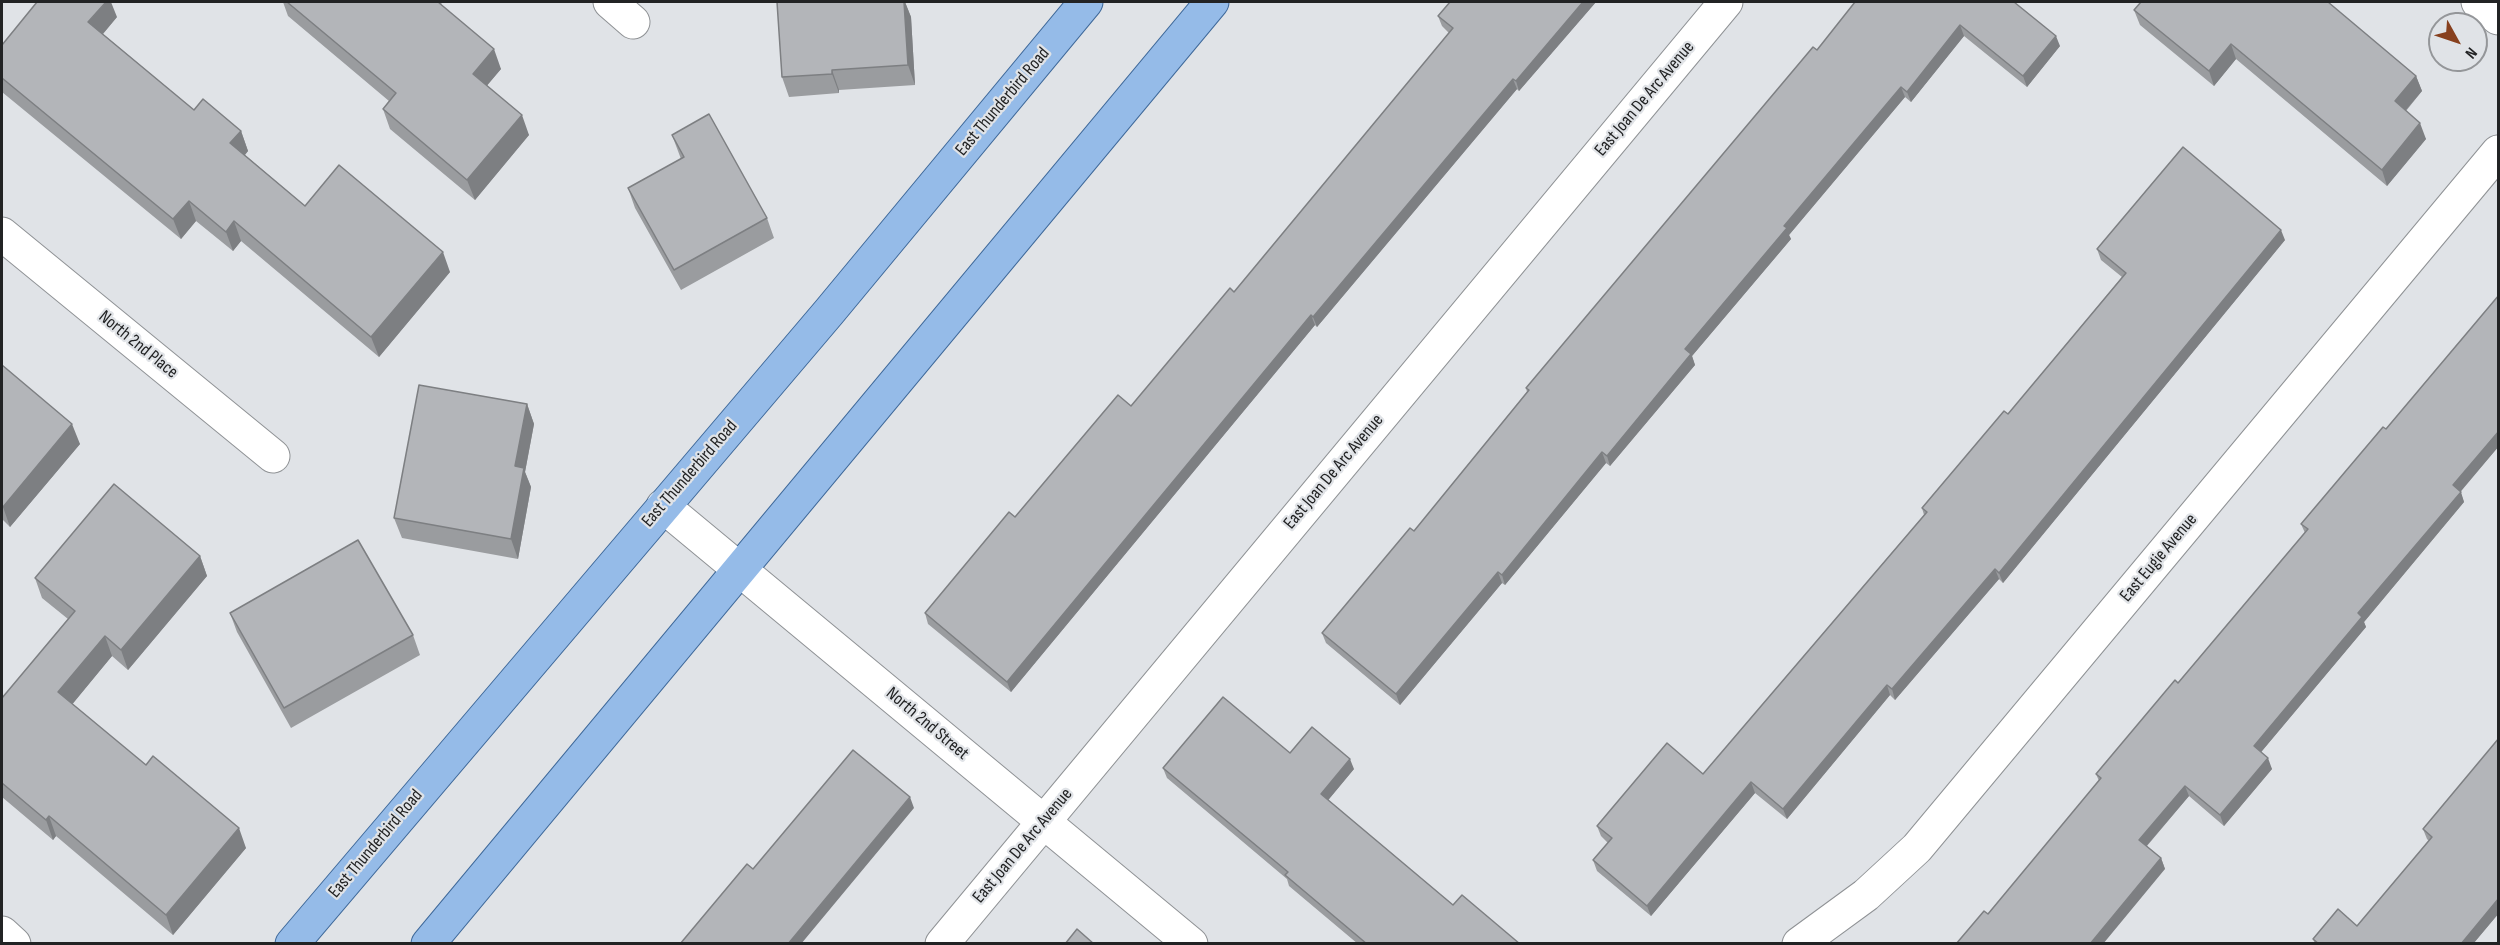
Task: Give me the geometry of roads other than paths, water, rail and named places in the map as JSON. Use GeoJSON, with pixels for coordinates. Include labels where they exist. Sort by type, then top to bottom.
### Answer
{"type":"FeatureCollection","features":[{"type":"Feature","properties":{"kind":"main road","name":"East Thunderbird Road"},"geometry":{"type":"LineString","coordinates":[[292,944],[829,312],[1086,2]]}},
{"type":"Feature","properties":{"kind":"main road"},"geometry":{"type":"LineString","coordinates":[[428,944],[738,568],[1212,2]]}},
{"type":"Feature","properties":{"kind":"street","name":"East Joan De Arc Avenue"},"geometry":{"type":"LineString","coordinates":[[942,944],[1726,2]]}},
{"type":"Feature","properties":{"kind":"street"},"geometry":{"type":"LineString","coordinates":[[2478,2],[2499,18]]}},
{"type":"Feature","properties":{"kind":"street","name":"East Eugie Avenue"},"geometry":{"type":"LineString","coordinates":[[1799,944],[1866,895],[1917,848],[2499,152]]}},
{"type":"Feature","properties":{"kind":"street","name":"North 2nd Place"},"geometry":{"type":"LineString","coordinates":[[2,234],[273,456]]}},
{"type":"Feature","properties":{"kind":"street","name":"North 2nd Street"},"geometry":{"type":"LineString","coordinates":[[663,506],[1191,944]]}},
{"type":"Feature","properties":{"kind":"street"},"geometry":{"type":"LineString","coordinates":[[2,933],[14,944]]}}]}
